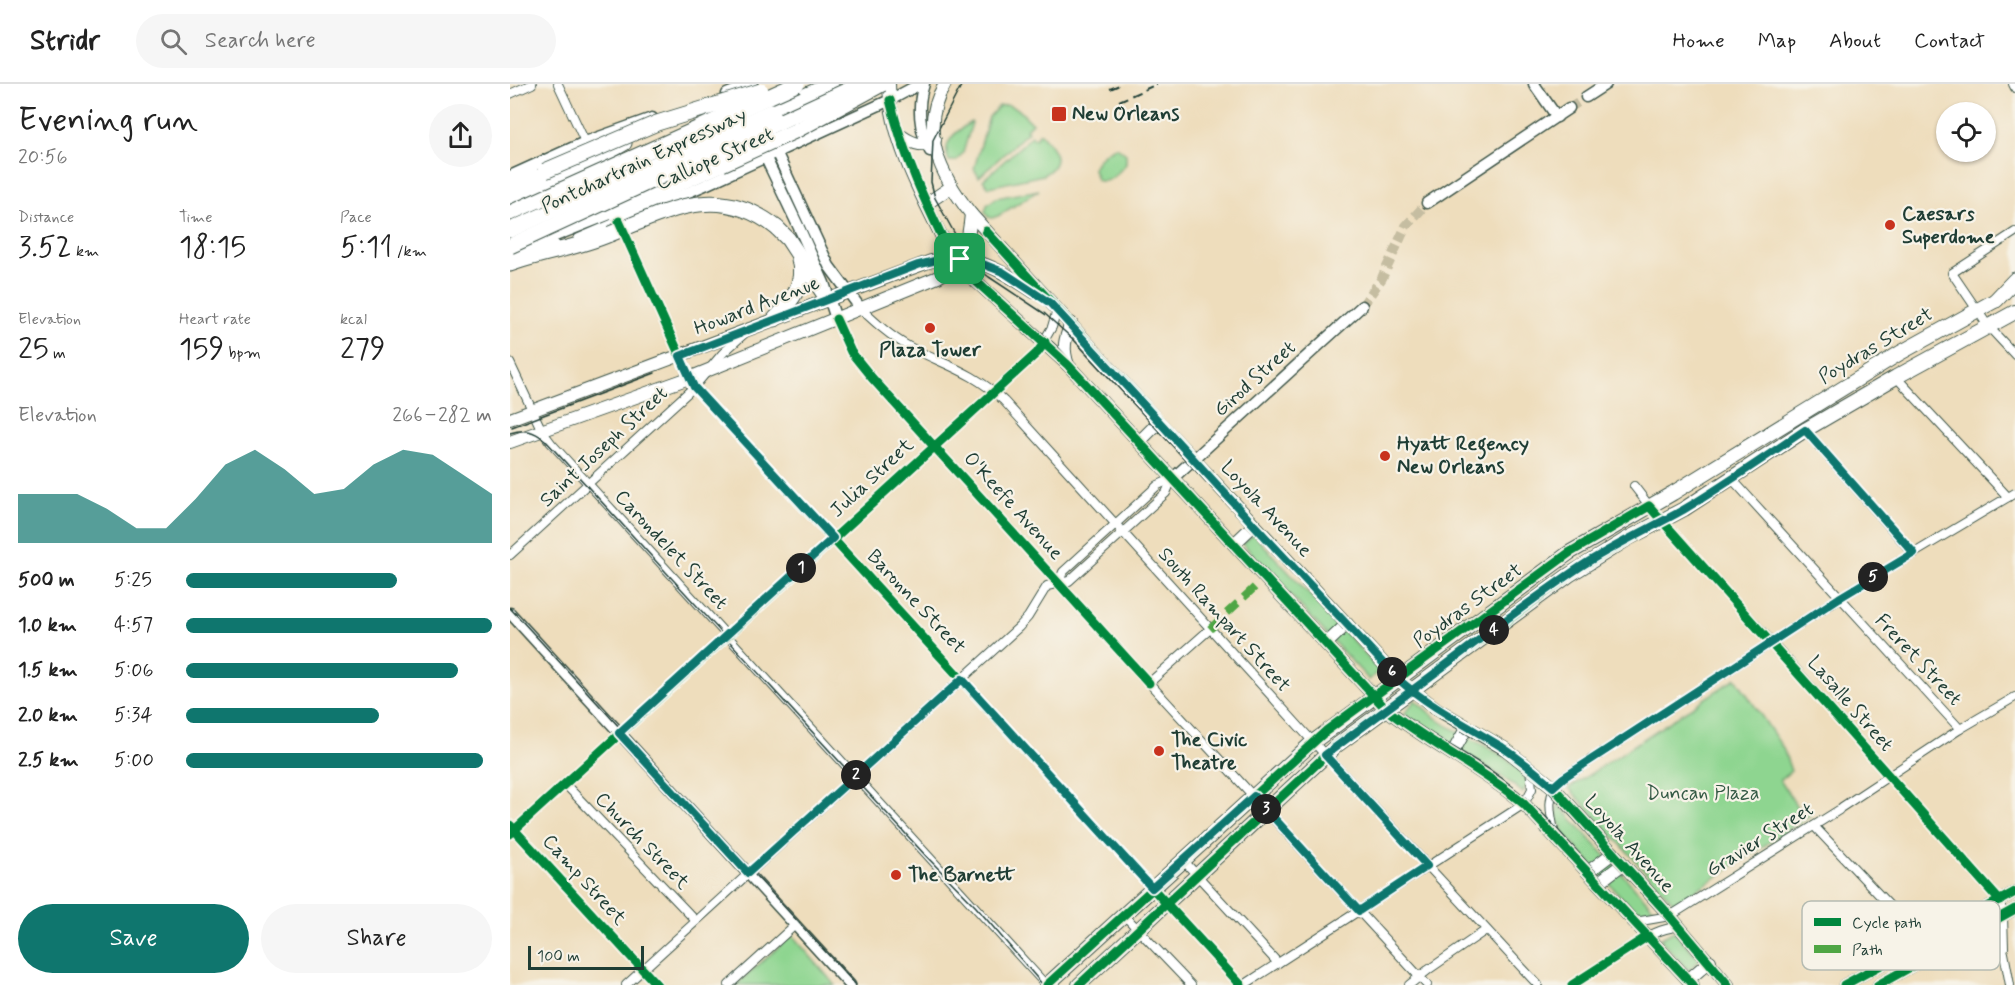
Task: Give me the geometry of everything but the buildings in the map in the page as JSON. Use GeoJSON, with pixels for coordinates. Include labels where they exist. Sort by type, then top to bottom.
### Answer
{"type":"FeatureCollection","features":[{"type":"Feature","properties":{"kind":"highway"},"geometry":{"type":"LineString","coordinates":[[510,186],[657,123],[787,84]]}},
{"type":"Feature","properties":{"kind":"highway","name":"Pontchartrain Expressway"},"geometry":{"type":"LineString","coordinates":[[510,213],[797,84]]}},
{"type":"Feature","properties":{"kind":"highway"},"geometry":{"type":"LineString","coordinates":[[510,230],[831,84]]}},
{"type":"Feature","properties":{"kind":"highway","name":"Pontchartrain Expressway"},"geometry":{"type":"LineString","coordinates":[[513,249],[861,84]]}},
{"type":"Feature","properties":{"kind":"highway"},"geometry":{"type":"LineString","coordinates":[[617,216],[656,194],[797,130],[882,84]]}},
{"type":"Feature","properties":{"kind":"highway"},"geometry":{"type":"LineString","coordinates":[[510,198],[593,161],[675,111]]}},
{"type":"Feature","properties":{"kind":"highway"},"geometry":{"type":"LineString","coordinates":[[510,264],[536,255],[568,249],[662,213],[702,202],[715,202],[738,206],[764,218],[788,239],[828,300]]}},
{"type":"Feature","properties":{"kind":"highway"},"geometry":{"type":"LineString","coordinates":[[774,319],[795,295],[801,281],[801,268],[797,254]]}},
{"type":"Feature","properties":{"kind":"highway"},"geometry":{"type":"LineString","coordinates":[[1996,300],[2015,280]]}},
{"type":"Feature","properties":{"kind":"main road"},"geometry":{"type":"LineString","coordinates":[[890,84],[890,100],[898,133],[926,204],[956,260],[1068,365],[1386,709],[1420,735],[1495,781],[1524,804],[1690,982],[1710,961]]}},
{"type":"Feature","properties":{"kind":"main road","name":"Loyola Avenue"},"geometry":{"type":"LineString","coordinates":[[945,84],[933,110],[931,142],[941,169],[971,214],[1159,422],[1398,679],[1437,709],[1504,748],[1553,787],[1671,916],[1728,985]]}},
{"type":"Feature","properties":{"kind":"main road"},"geometry":{"type":"LineString","coordinates":[[898,133],[914,143],[931,142]]}},
{"type":"Feature","properties":{"kind":"main road"},"geometry":{"type":"LineString","coordinates":[[926,204],[951,187]]}},
{"type":"Feature","properties":{"kind":"main road"},"geometry":{"type":"LineString","coordinates":[[956,260],[967,243],[971,214]]}},
{"type":"Feature","properties":{"kind":"main road"},"geometry":{"type":"LineString","coordinates":[[956,260],[980,263],[1003,272],[1054,306]]}},
{"type":"Feature","properties":{"kind":"main road","name":"Howard Avenue"},"geometry":{"type":"LineString","coordinates":[[510,419],[931,261],[956,260]]}},
{"type":"Feature","properties":{"kind":"main road","name":"Howard Avenue"},"geometry":{"type":"LineString","coordinates":[[510,442],[692,382],[711,367],[938,277],[956,260]]}},
{"type":"Feature","properties":{"kind":"main road"},"geometry":{"type":"LineString","coordinates":[[907,270],[913,287]]}},
{"type":"Feature","properties":{"kind":"main road","name":"Poydras Street"},"geometry":{"type":"LineString","coordinates":[[1046,985],[1313,742],[1569,553],[1673,493],[1900,352],[2015,289]]}},
{"type":"Feature","properties":{"kind":"main road","name":"Poydras Street"},"geometry":{"type":"LineString","coordinates":[[1078,985],[1325,755],[1580,567],[1732,479],[1805,430],[2015,312]]}},
{"type":"Feature","properties":{"kind":"main road"},"geometry":{"type":"LineString","coordinates":[[1068,365],[1064,354],[1064,343],[1071,323]]}},
{"type":"Feature","properties":{"kind":"main road"},"geometry":{"type":"LineString","coordinates":[[1139,442],[1159,422]]}},
{"type":"Feature","properties":{"kind":"main road"},"geometry":{"type":"LineString","coordinates":[[1234,544],[1254,525]]}},
{"type":"Feature","properties":{"kind":"main road"},"geometry":{"type":"LineString","coordinates":[[1510,597],[1520,611]]}},
{"type":"Feature","properties":{"kind":"main road"},"geometry":{"type":"LineString","coordinates":[[1490,611],[1500,625]]}},
{"type":"Feature","properties":{"kind":"main road"},"geometry":{"type":"LineString","coordinates":[[1326,644],[1347,624]]}},
{"type":"Feature","properties":{"kind":"main road"},"geometry":{"type":"LineString","coordinates":[[1452,754],[1467,727]]}},
{"type":"Feature","properties":{"kind":"main road"},"geometry":{"type":"LineString","coordinates":[[1588,872],[1613,853]]}},
{"type":"Feature","properties":{"kind":"main road"},"geometry":{"type":"LineString","coordinates":[[1598,883],[1623,864]]}},
{"type":"Feature","properties":{"kind":"street"},"geometry":{"type":"LineString","coordinates":[[510,94],[532,84]]}},
{"type":"Feature","properties":{"kind":"street","name":"Baronne Street"},"geometry":{"type":"LineString","coordinates":[[558,84],[692,382],[1242,985]]}},
{"type":"Feature","properties":{"kind":"street"},"geometry":{"type":"LineString","coordinates":[[922,84],[920,120],[931,142]]}},
{"type":"Feature","properties":{"kind":"street","name":"Calliope Street"},"geometry":{"type":"LineString","coordinates":[[513,249],[564,234],[705,185],[922,84]]}},
{"type":"Feature","properties":{"kind":"street"},"geometry":{"type":"LineString","coordinates":[[1534,84],[1557,117]]}},
{"type":"Feature","properties":{"kind":"street"},"geometry":{"type":"LineString","coordinates":[[1586,97],[1606,84]]}},
{"type":"Feature","properties":{"kind":"street"},"geometry":{"type":"LineString","coordinates":[[510,176],[618,129],[743,86],[824,284],[836,319]]}},
{"type":"Feature","properties":{"kind":"street"},"geometry":{"type":"LineString","coordinates":[[1427,203],[1569,108]]}},
{"type":"Feature","properties":{"kind":"street"},"geometry":{"type":"LineString","coordinates":[[771,155],[825,259],[847,293],[861,309]]}},
{"type":"Feature","properties":{"kind":"street"},"geometry":{"type":"LineString","coordinates":[[2015,232],[1952,273],[1988,326],[2015,355]]}},
{"type":"Feature","properties":{"kind":"street","name":"Julia Street"},"geometry":{"type":"LineString","coordinates":[[511,829],[1037,353],[1054,322],[1054,306]]}},
{"type":"Feature","properties":{"kind":"street","name":"Girod Street"},"geometry":{"type":"LineString","coordinates":[[1058,584],[1063,572],[1158,485],[1172,479],[1362,306]]}},
{"type":"Feature","properties":{"kind":"street","name":"South Rampart Street"},"geometry":{"type":"LineString","coordinates":[[861,309],[892,337],[960,369],[994,392],[1538,985]]}},
{"type":"Feature","properties":{"kind":"street","name":"O'Keefe Avenue"},"geometry":{"type":"LineString","coordinates":[[836,319],[858,362],[1058,584],[1427,985]]}},
{"type":"Feature","properties":{"kind":"street"},"geometry":{"type":"LineString","coordinates":[[711,367],[739,338],[753,328]]}},
{"type":"Feature","properties":{"kind":"street","name":"Carondelet Street"},"geometry":{"type":"LineString","coordinates":[[510,363],[542,431],[1046,985]]}},
{"type":"Feature","properties":{"kind":"street"},"geometry":{"type":"LineString","coordinates":[[1555,836],[1550,804],[1553,787],[1563,778],[1839,598],[2011,495],[1896,377]]}},
{"type":"Feature","properties":{"kind":"street","name":"Saint Joseph Street"},"geometry":{"type":"LineString","coordinates":[[510,555],[588,484],[692,382]]}},
{"type":"Feature","properties":{"kind":"street"},"geometry":{"type":"LineString","coordinates":[[1805,430],[1914,553]]}},
{"type":"Feature","properties":{"kind":"street","name":"Girod Street"},"geometry":{"type":"LineString","coordinates":[[626,985],[1019,627],[1047,586],[1069,581],[1166,494],[1172,479]]}},
{"type":"Feature","properties":{"kind":"street","name":"Freret Street"},"geometry":{"type":"LineString","coordinates":[[1732,479],[1960,729]]}},
{"type":"Feature","properties":{"kind":"street","name":"Lasalle Street"},"geometry":{"type":"LineString","coordinates":[[1634,486],[1661,522],[1772,642],[2000,901]]}},
{"type":"Feature","properties":{"kind":"street"},"geometry":{"type":"LineString","coordinates":[[510,613],[850,985]]}},
{"type":"Feature","properties":{"kind":"street"},"geometry":{"type":"LineString","coordinates":[[1149,683],[1210,629]]}},
{"type":"Feature","properties":{"kind":"street","name":"Gravier Street"},"geometry":{"type":"LineString","coordinates":[[1632,920],[1641,921],[1671,916],[1814,826],[1960,729],[2015,697]]}},
{"type":"Feature","properties":{"kind":"street"},"geometry":{"type":"LineString","coordinates":[[1242,985],[1524,804],[1532,789],[1530,768]]}},
{"type":"Feature","properties":{"kind":"street","name":"Church Street"},"geometry":{"type":"LineString","coordinates":[[564,783],[696,921]]}},
{"type":"Feature","properties":{"kind":"street"},"geometry":{"type":"LineString","coordinates":[[1814,826],[1885,901]]}},
{"type":"Feature","properties":{"kind":"street","name":"Camp Street"},"geometry":{"type":"LineString","coordinates":[[511,829],[657,985]]}},
{"type":"Feature","properties":{"kind":"street"},"geometry":{"type":"LineString","coordinates":[[1183,860],[1278,963]]}},
{"type":"Feature","properties":{"kind":"street"},"geometry":{"type":"LineString","coordinates":[[2010,985],[2004,950],[2000,901],[2015,892]]}},
{"type":"Feature","properties":{"kind":"street"},"geometry":{"type":"LineString","coordinates":[[2000,918],[2015,909]]}},
{"type":"Feature","properties":{"kind":"street"},"geometry":{"type":"LineString","coordinates":[[1124,915],[1191,985]]}},
{"type":"Feature","properties":{"kind":"street"},"geometry":{"type":"LineString","coordinates":[[729,985],[795,925]]}},
{"type":"Feature","properties":{"kind":"street"},"geometry":{"type":"LineString","coordinates":[[1572,985],[1648,936],[1672,927],[1680,927]]}},
{"type":"Feature","properties":{"kind":"street"},"geometry":{"type":"LineString","coordinates":[[1409,985],[1486,930]]}},
{"type":"Feature","properties":{"kind":"street"},"geometry":{"type":"LineString","coordinates":[[1844,985],[1871,970]]}},
{"type":"Feature","properties":{"kind":"street"},"geometry":{"type":"LineString","coordinates":[[1878,985],[1905,970]]}},
{"type":"Feature","properties":{"kind":"green space"},"geometry":{"type":"Polygon","coordinates":[[[1008,105],[1018,109],[1032,123],[1026,129],[1028,132],[979,177],[974,169],[989,117],[999,106],[1008,105]]]}},
{"type":"Feature","properties":{"kind":"green space"},"geometry":{"type":"Polygon","coordinates":[[[971,122],[963,153],[956,161],[949,161],[948,143],[956,133],[971,122]]]}},
{"type":"Feature","properties":{"kind":"green space"},"geometry":{"type":"Polygon","coordinates":[[[1040,133],[1055,154],[1056,160],[1050,170],[1043,175],[989,187],[983,180],[1032,136],[1035,139],[1040,133]]]}},
{"type":"Feature","properties":{"kind":"green space"},"geometry":{"type":"Polygon","coordinates":[[[1117,147],[1126,154],[1126,164],[1110,180],[1097,180],[1094,166],[1106,152],[1117,147]]]}},
{"type":"Feature","properties":{"kind":"green space"},"geometry":{"type":"Polygon","coordinates":[[[1039,190],[998,216],[988,217],[985,212],[987,205],[996,198],[1039,190]]]}},
{"type":"Feature","properties":{"kind":"green space"},"geometry":{"type":"Polygon","coordinates":[[[1253,534],[1380,670],[1369,680],[1243,544],[1253,534]]]}},
{"type":"Feature","properties":{"kind":"green space","name":"Duncan Plaza"},"geometry":{"type":"Polygon","coordinates":[[[1736,678],[1783,748],[1791,771],[1780,780],[1799,810],[1805,808],[1810,816],[1675,904],[1569,788],[1736,678]]]}},
{"type":"Feature","properties":{"kind":"green space"},"geometry":{"type":"Polygon","coordinates":[[[1415,700],[1440,721],[1513,764],[1528,781],[1523,793],[1404,714],[1415,700]]]}},
{"type":"Feature","properties":{"kind":"green space"},"geometry":{"type":"Polygon","coordinates":[[[1559,805],[1657,912],[1634,911],[1564,834],[1558,819],[1559,805]]]}},
{"type":"Feature","properties":{"kind":"green space"},"geometry":{"type":"Polygon","coordinates":[[[1674,931],[1700,960],[1688,970],[1660,939],[1674,931]]]}},
{"type":"Feature","properties":{"kind":"green space"},"geometry":{"type":"Polygon","coordinates":[[[792,935],[835,985],[736,985],[792,935]]]}},
{"type":"Feature","properties":{"kind":"tunnel"},"geometry":{"type":"LineString","coordinates":[[1569,108],[1586,97]]}},
{"type":"Feature","properties":{"kind":"tunnel"},"geometry":{"type":"LineString","coordinates":[[1362,306],[1382,278],[1406,226],[1427,203]]}},
{"type":"Feature","properties":{"kind":"tram line"},"geometry":{"type":"LineString","coordinates":[[962,84],[933,140],[931,182],[935,198],[967,256],[976,267],[1045,314],[1074,340],[1383,672],[1431,713],[1503,755],[1547,790],[1651,903],[1722,985]]}},
{"type":"Feature","properties":{"kind":"tram line"},"geometry":{"type":"LineString","coordinates":[[980,279],[1058,347],[1384,699],[1411,720],[1496,774],[1530,801],[1698,985]]}},
{"type":"Feature","properties":{"kind":"tram line"},"geometry":{"type":"LineString","coordinates":[[512,427],[655,373]]}},
{"type":"Feature","properties":{"kind":"tram line"},"geometry":{"type":"LineString","coordinates":[[510,433],[528,431],[545,440],[926,856],[976,907],[1043,985]]}},
{"type":"Feature","properties":{"kind":"tram line"},"geometry":{"type":"LineString","coordinates":[[510,608],[856,985]]}},
{"type":"Feature","properties":{"kind":"railway"},"geometry":{"type":"LineString","coordinates":[[1110,89],[1122,84]]}},
{"type":"Feature","properties":{"kind":"railway"},"geometry":{"type":"LineString","coordinates":[[1119,101],[1157,84]]}},
{"type":"Feature","properties":{"kind":"marked path"},"geometry":{"type":"LineString","coordinates":[[1210,629],[1256,586]]}},
{"type":"Feature","properties":{"kind":"cycle path"},"geometry":{"type":"LineString","coordinates":[[890,100],[916,180],[957,264],[1068,365],[1386,709],[1524,804],[1693,985]]}},
{"type":"Feature","properties":{"kind":"cycle path"},"geometry":{"type":"LineString","coordinates":[[619,221],[694,387],[1241,985]]}},
{"type":"Feature","properties":{"kind":"cycle path"},"geometry":{"type":"LineString","coordinates":[[986,231],[1398,679],[1437,709],[1504,748],[1553,787],[1670,916],[1728,985]]}},
{"type":"Feature","properties":{"kind":"cycle path"},"geometry":{"type":"LineString","coordinates":[[836,319],[851,352],[872,378],[1149,683]]}},
{"type":"Feature","properties":{"kind":"cycle path"},"geometry":{"type":"LineString","coordinates":[[510,834],[1037,353],[1045,342]]}},
{"type":"Feature","properties":{"kind":"cycle path"},"geometry":{"type":"LineString","coordinates":[[1047,985],[1326,731],[1569,553],[1649,506],[2000,901]]}},
{"type":"Feature","properties":{"kind":"cycle path"},"geometry":{"type":"LineString","coordinates":[[1079,985],[1337,745],[1580,567],[1661,521]]}},
{"type":"Feature","properties":{"kind":"cycle path"},"geometry":{"type":"LineString","coordinates":[[510,825],[657,985]]}},
{"type":"Feature","properties":{"kind":"cycle path"},"geometry":{"type":"LineString","coordinates":[[1998,901],[2015,892]]}},
{"type":"Feature","properties":{"kind":"cycle path"},"geometry":{"type":"LineString","coordinates":[[2000,917],[2015,909]]}},
{"type":"Feature","properties":{"kind":"cycle path"},"geometry":{"type":"LineString","coordinates":[[1572,985],[1648,936]]}},
{"type":"Feature","properties":{"kind":"cycle path"},"geometry":{"type":"LineString","coordinates":[[1844,985],[1872,970]]}},
{"type":"Feature","properties":{"kind":"cycle path"},"geometry":{"type":"LineString","coordinates":[[1878,985],[1905,970]]}},
{"type":"Feature","properties":{"kind":"place","name":"New Orleans"},"geometry":{"type":"Point","coordinates":[1059,114]}},
{"type":"Feature","properties":{"kind":"place","name":"Caesars Superdome"},"geometry":{"type":"Point","coordinates":[1890,225]}},
{"type":"Feature","properties":{"kind":"place","name":"Plaza Tower"},"geometry":{"type":"Point","coordinates":[930,328]}},
{"type":"Feature","properties":{"kind":"place","name":"Hyatt Regency New Orleans"},"geometry":{"type":"Point","coordinates":[1385,456]}},
{"type":"Feature","properties":{"kind":"place","name":"The Civic Theatre"},"geometry":{"type":"Point","coordinates":[1159,751]}},
{"type":"Feature","properties":{"kind":"place","name":"The Barnett"},"geometry":{"type":"Point","coordinates":[896,875]}},
{"type":"Feature","properties":{"kind":"route"},"geometry":{"type":"LineString","coordinates":[[960,259],[952,257],[918,265],[680,356],[694,387],[833,538],[619,733],[748,873],[962,679],[1152,888],[1254,796],[1359,911],[1427,866],[1325,755],[1336,745],[1412,691],[1580,567],[1684,509],[1805,430],[1914,553],[1839,598],[1563,778],[1553,787],[1504,748],[1450,718],[1412,691],[1398,679],[1159,422],[1071,323],[1050,303],[1003,272],[980,263],[960,259]]}}]}
